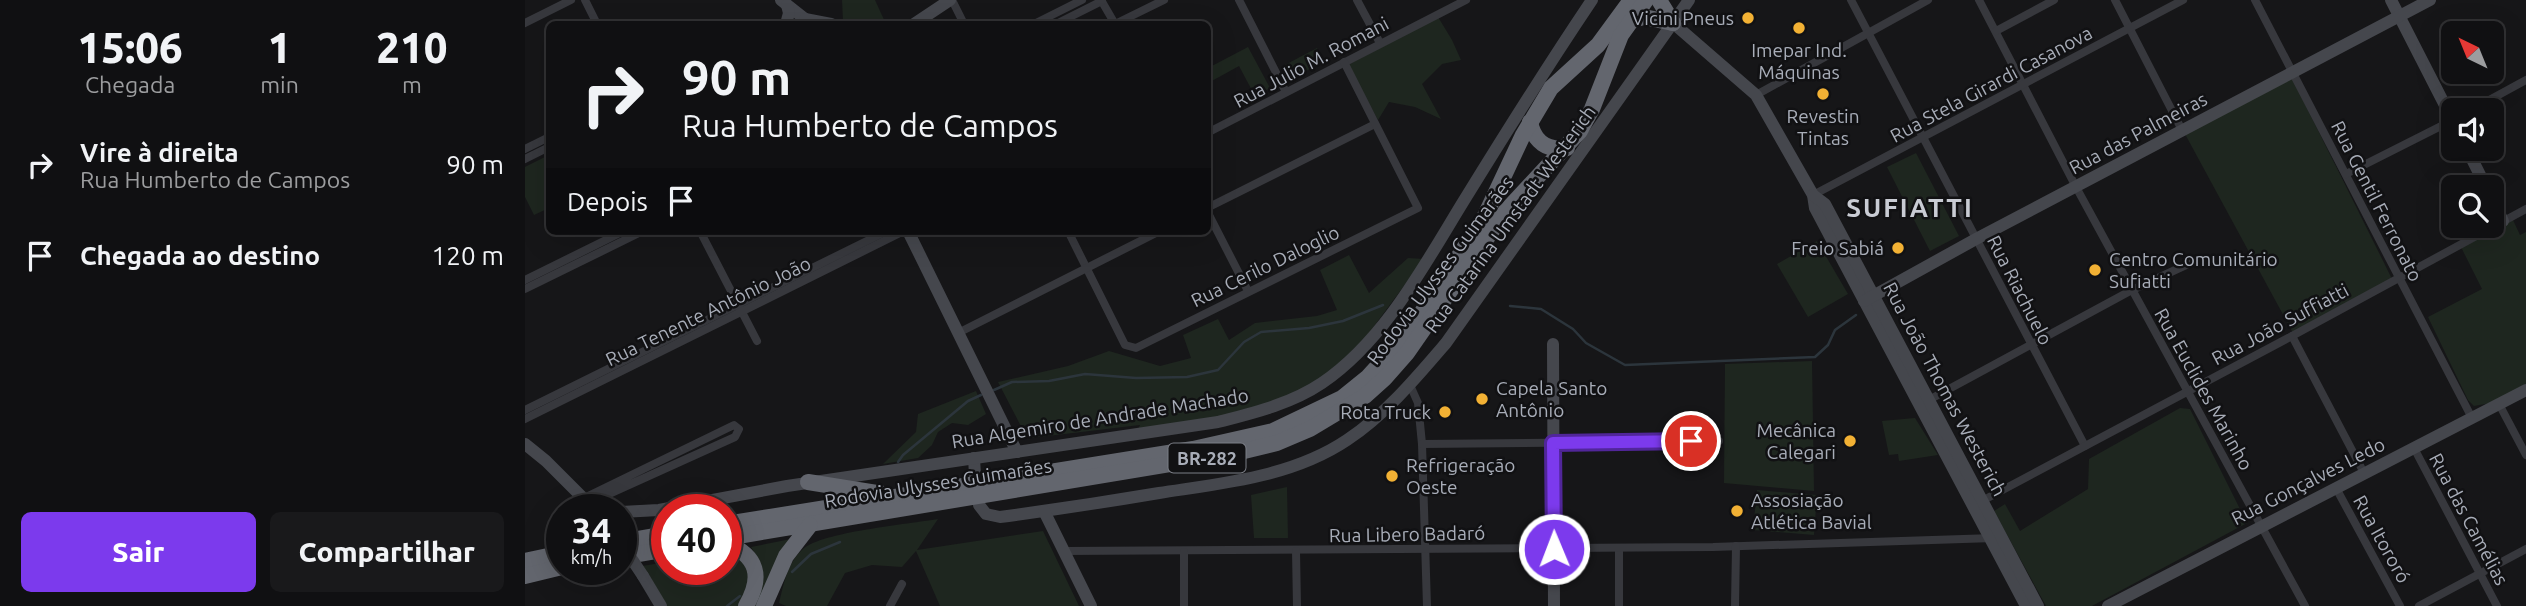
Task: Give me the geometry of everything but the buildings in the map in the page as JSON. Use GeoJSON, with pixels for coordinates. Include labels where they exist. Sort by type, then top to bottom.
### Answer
{"type":"FeatureCollection","features":[{"type":"Feature","properties":{"kind":"highway","name":"Rodovia Ulysses Guimarães"},"geometry":{"type":"LineString","coordinates":[[742,521],[1234,441],[1287,426],[1342,398],[1368,377],[1409,331],[1484,218],[1530,122],[1551,88],[1598,45],[1631,0]]}},
{"type":"Feature","properties":{"kind":"highway","name":"Rodovia Ulysses Guimarães"},"geometry":{"type":"LineString","coordinates":[[742,537],[1236,453],[1277,443],[1310,429],[1365,396],[1407,353],[1505,212],[1580,131],[1592,109],[1621,35],[1646,0]]}},
{"type":"Feature","properties":{"kind":"highway"},"geometry":{"type":"LineString","coordinates":[[1659,0],[1673,23]]}},
{"type":"Feature","properties":{"kind":"highway"},"geometry":{"type":"LineString","coordinates":[[1632,20],[1644,17],[1673,23]]}},
{"type":"Feature","properties":{"kind":"highway"},"geometry":{"type":"LineString","coordinates":[[1530,122],[1532,132],[1546,147],[1567,148]]}},
{"type":"Feature","properties":{"kind":"highway"},"geometry":{"type":"LineString","coordinates":[[808,482],[896,496]]}},
{"type":"Feature","properties":{"kind":"highway"},"geometry":{"type":"LineString","coordinates":[[764,606],[786,556],[810,525]]}},
{"type":"Feature","properties":{"kind":"highway"},"geometry":{"type":"LineString","coordinates":[[742,551],[749,557],[757,580],[746,606]]}},
{"type":"Feature","properties":{"kind":"highway"},"geometry":{"type":"LineString","coordinates":[[525,561],[546,556]]}},
{"type":"Feature","properties":{"kind":"highway"},"geometry":{"type":"LineString","coordinates":[[525,576],[546,571]]}},
{"type":"Feature","properties":{"kind":"street"},"geometry":{"type":"LineString","coordinates":[[525,23],[571,0]]}},
{"type":"Feature","properties":{"kind":"street"},"geometry":{"type":"LineString","coordinates":[[585,0],[596,21]]}},
{"type":"Feature","properties":{"kind":"street"},"geometry":{"type":"LineString","coordinates":[[919,21],[951,0],[962,21]]}},
{"type":"Feature","properties":{"kind":"street"},"geometry":{"type":"LineString","coordinates":[[1040,21],[1082,0]]}},
{"type":"Feature","properties":{"kind":"street"},"geometry":{"type":"LineString","coordinates":[[1121,21],[1164,0]]}},
{"type":"Feature","properties":{"kind":"street"},"geometry":{"type":"LineString","coordinates":[[1239,0],[1286,92]]}},
{"type":"Feature","properties":{"kind":"street"},"geometry":{"type":"LineString","coordinates":[[1357,0],[1380,43]]}},
{"type":"Feature","properties":{"kind":"street","name":"Rua Algemiro de Andrade Machado"},"geometry":{"type":"LineString","coordinates":[[637,511],[659,510],[808,482],[1218,422],[1292,399],[1321,384],[1347,365],[1383,325],[1591,0]]}},
{"type":"Feature","properties":{"kind":"street","name":"Rua Catarina Umstadt Westerich"},"geometry":{"type":"LineString","coordinates":[[979,505],[993,517],[1238,481],[1291,467],[1324,454],[1348,440],[1376,419],[1411,385],[1446,343],[1689,0]]}},
{"type":"Feature","properties":{"kind":"street","name":"Rua Riachuelo"},"geometry":{"type":"LineString","coordinates":[[1851,0],[2085,446]]}},
{"type":"Feature","properties":{"kind":"street"},"geometry":{"type":"LineString","coordinates":[[1756,95],[1928,0]]}},
{"type":"Feature","properties":{"kind":"street","name":"Rua Euclides Marinho"},"geometry":{"type":"LineString","coordinates":[[1979,0],[2132,290],[2305,606]]}},
{"type":"Feature","properties":{"kind":"street"},"geometry":{"type":"LineString","coordinates":[[1996,31],[2054,0]]}},
{"type":"Feature","properties":{"kind":"street"},"geometry":{"type":"LineString","coordinates":[[2115,0],[2183,132]]}},
{"type":"Feature","properties":{"kind":"street","name":"Rua Stela Girardi Casanova"},"geometry":{"type":"LineString","coordinates":[[1813,195],[2183,0]]}},
{"type":"Feature","properties":{"kind":"street","name":"Rua Gentil Ferronato"},"geometry":{"type":"LineString","coordinates":[[2255,0],[2472,418]]}},
{"type":"Feature","properties":{"kind":"street"},"geometry":{"type":"LineString","coordinates":[[2391,0],[2442,98]]}},
{"type":"Feature","properties":{"kind":"street","name":"Rua das Palmeiras"},"geometry":{"type":"LineString","coordinates":[[1869,298],[2430,0]]}},
{"type":"Feature","properties":{"kind":"street"},"geometry":{"type":"LineString","coordinates":[[1064,21],[1102,1],[1113,21]]}},
{"type":"Feature","properties":{"kind":"street","name":"Rua Julio M. Romani"},"geometry":{"type":"LineString","coordinates":[[1211,131],[1464,1]]}},
{"type":"Feature","properties":{"kind":"street"},"geometry":{"type":"LineString","coordinates":[[784,2],[805,21]]}},
{"type":"Feature","properties":{"kind":"street"},"geometry":{"type":"LineString","coordinates":[[784,2],[789,13],[787,21]]}},
{"type":"Feature","properties":{"kind":"street"},"geometry":{"type":"LineString","coordinates":[[1059,12],[1060,21]]}},
{"type":"Feature","properties":{"kind":"street","name":"Rua João Thomas Westerich"},"geometry":{"type":"LineString","coordinates":[[1673,23],[1756,95],[1813,195],[1815,208],[1844,251],[1996,537],[2021,586],[2026,606]]}},
{"type":"Feature","properties":{"kind":"street"},"geometry":{"type":"LineString","coordinates":[[1211,207],[1375,124],[1343,62]]}},
{"type":"Feature","properties":{"kind":"street"},"geometry":{"type":"LineString","coordinates":[[2493,98],[2526,80]]}},
{"type":"Feature","properties":{"kind":"street","name":"Rua Cerilo Daloglio"},"geometry":{"type":"LineString","coordinates":[[1086,268],[1125,345],[1136,348],[1418,208],[1375,124]]}},
{"type":"Feature","properties":{"kind":"street"},"geometry":{"type":"LineString","coordinates":[[2346,174],[2441,126]]}},
{"type":"Feature","properties":{"kind":"street"},"geometry":{"type":"LineString","coordinates":[[525,149],[543,146]]}},
{"type":"Feature","properties":{"kind":"street"},"geometry":{"type":"LineString","coordinates":[[525,159],[543,146]]}},
{"type":"Feature","properties":{"kind":"street","name":"Rua João Suffiatti"},"geometry":{"type":"LineString","coordinates":[[2504,220],[2526,209]]}},
{"type":"Feature","properties":{"kind":"street"},"geometry":{"type":"LineString","coordinates":[[1211,217],[1248,291]]}},
{"type":"Feature","properties":{"kind":"street"},"geometry":{"type":"LineString","coordinates":[[609,243],[619,235]]}},
{"type":"Feature","properties":{"kind":"street"},"geometry":{"type":"LineString","coordinates":[[525,289],[574,260],[631,235]]}},
{"type":"Feature","properties":{"kind":"street"},"geometry":{"type":"LineString","coordinates":[[702,235],[757,341]]}},
{"type":"Feature","properties":{"kind":"street","name":"Rua Tenente Antônio João"},"geometry":{"type":"LineString","coordinates":[[861,248],[881,235]]}},
{"type":"Feature","properties":{"kind":"street","name":"Rua Tenente Antônio João"},"geometry":{"type":"LineString","coordinates":[[525,419],[583,385],[861,248],[895,235]]}},
{"type":"Feature","properties":{"kind":"street"},"geometry":{"type":"LineString","coordinates":[[908,235],[1017,452]]}},
{"type":"Feature","properties":{"kind":"street"},"geometry":{"type":"LineString","coordinates":[[1070,235],[1086,268]]}},
{"type":"Feature","properties":{"kind":"street"},"geometry":{"type":"LineString","coordinates":[[958,333],[1152,235]]}},
{"type":"Feature","properties":{"kind":"street","name":"Rua João Suffiatti"},"geometry":{"type":"LineString","coordinates":[[1978,503],[2292,337],[2471,238]]}},
{"type":"Feature","properties":{"kind":"street"},"geometry":{"type":"LineString","coordinates":[[1923,403],[2132,290],[2199,259]]}},
{"type":"Feature","properties":{"kind":"street"},"geometry":{"type":"LineString","coordinates":[[525,280],[543,276]]}},
{"type":"Feature","properties":{"kind":"street","name":"Rua Itororó"},"geometry":{"type":"LineString","coordinates":[[2292,337],[2364,473]]}},
{"type":"Feature","properties":{"kind":"street"},"geometry":{"type":"LineString","coordinates":[[1553,344],[1554,606]]}},
{"type":"Feature","properties":{"kind":"street"},"geometry":{"type":"LineString","coordinates":[[1411,385],[1418,403],[1422,444],[1427,606]]}},
{"type":"Feature","properties":{"kind":"street","name":"Rua Gonçalves Ledo"},"geometry":{"type":"LineString","coordinates":[[2108,606],[2125,602],[2261,527],[2526,390]]}},
{"type":"Feature","properties":{"kind":"street","name":"Rua Tenente Antônio João"},"geometry":{"type":"LineString","coordinates":[[525,411],[551,402]]}},
{"type":"Feature","properties":{"kind":"street"},"geometry":{"type":"LineString","coordinates":[[2499,404],[2526,455]]}},
{"type":"Feature","properties":{"kind":"street"},"geometry":{"type":"LineString","coordinates":[[604,494],[636,471],[669,455],[734,425],[739,429],[739,434],[735,437],[611,494]]}},
{"type":"Feature","properties":{"kind":"street"},"geometry":{"type":"LineString","coordinates":[[703,439],[708,449]]}},
{"type":"Feature","properties":{"kind":"street"},"geometry":{"type":"LineString","coordinates":[[1422,444],[1719,441]]}},
{"type":"Feature","properties":{"kind":"street"},"geometry":{"type":"LineString","coordinates":[[525,444],[579,494]]}},
{"type":"Feature","properties":{"kind":"street","name":"Rua das Camélias"},"geometry":{"type":"LineString","coordinates":[[2414,447],[2497,606]]}},
{"type":"Feature","properties":{"kind":"street"},"geometry":{"type":"LineString","coordinates":[[669,455],[673,466]]}},
{"type":"Feature","properties":{"kind":"street"},"geometry":{"type":"LineString","coordinates":[[974,458],[975,475]]}},
{"type":"Feature","properties":{"kind":"street"},"geometry":{"type":"LineString","coordinates":[[636,471],[641,480]]}},
{"type":"Feature","properties":{"kind":"street","name":"Rua Itororó"},"geometry":{"type":"LineString","coordinates":[[2336,488],[2400,606]]}},
{"type":"Feature","properties":{"kind":"street"},"geometry":{"type":"LineString","coordinates":[[1044,511],[1091,606]]}},
{"type":"Feature","properties":{"kind":"street","name":"Rua Libero Badaró"},"geometry":{"type":"LineString","coordinates":[[1065,551],[1554,549],[1996,537]]}},
{"type":"Feature","properties":{"kind":"street"},"geometry":{"type":"LineString","coordinates":[[1735,606],[1736,546]]}},
{"type":"Feature","properties":{"kind":"street"},"geometry":{"type":"LineString","coordinates":[[1619,548],[1619,606]]}},
{"type":"Feature","properties":{"kind":"street"},"geometry":{"type":"LineString","coordinates":[[2419,606],[2526,549]]}},
{"type":"Feature","properties":{"kind":"street"},"geometry":{"type":"LineString","coordinates":[[1296,551],[1297,606]]}},
{"type":"Feature","properties":{"kind":"street"},"geometry":{"type":"LineString","coordinates":[[1184,552],[1184,606]]}},
{"type":"Feature","properties":{"kind":"street"},"geometry":{"type":"LineString","coordinates":[[637,567],[661,606]]}},
{"type":"Feature","properties":{"kind":"street"},"geometry":{"type":"LineString","coordinates":[[890,606],[902,584]]}},
{"type":"Feature","properties":{"kind":"street","name":"Rua João Thomas Westerich"},"geometry":{"type":"LineString","coordinates":[[2021,586],[2038,606]]}},
{"type":"Feature","properties":{"kind":"shaded area"},"geometry":{"type":"Polygon","coordinates":[[[842,0],[875,0],[885,21],[843,21],[842,0]]]}},
{"type":"Feature","properties":{"kind":"shaded area"},"geometry":{"type":"Polygon","coordinates":[[[1438,17],[1461,60],[1442,64],[1422,84],[1441,119],[1415,107],[1389,102],[1378,120],[1348,65],[1438,17]]]}},
{"type":"Feature","properties":{"kind":"shaded area"},"geometry":{"type":"Polygon","coordinates":[[[1248,47],[1270,88],[1255,96],[1239,66],[1211,81],[1211,66],[1248,47]]]}},
{"type":"Feature","properties":{"kind":"shaded area"},"geometry":{"type":"Polygon","coordinates":[[[1317,48],[1324,61],[1290,80],[1283,66],[1317,48]]]}},
{"type":"Feature","properties":{"kind":"shaded area"},"geometry":{"type":"Polygon","coordinates":[[[2291,76],[2392,279],[2293,333],[2185,134],[2291,76]]]}},
{"type":"Feature","properties":{"kind":"shaded area"},"geometry":{"type":"Polygon","coordinates":[[[1916,153],[1959,236],[1930,251],[1887,167],[1916,153]]]}},
{"type":"Feature","properties":{"kind":"shaded area"},"geometry":{"type":"Polygon","coordinates":[[[546,156],[546,209],[534,215],[525,197],[525,167],[546,156]]]}},
{"type":"Feature","properties":{"kind":"shaded area"},"geometry":{"type":"Polygon","coordinates":[[[2512,218],[2520,235],[2526,232],[2526,384],[2491,403],[2474,406],[2468,400],[2428,317],[2482,289],[2460,245],[2473,238],[2504,238],[2504,222],[2512,218]]]}},
{"type":"Feature","properties":{"kind":"shaded area"},"geometry":{"type":"Polygon","coordinates":[[[1817,241],[1848,294],[1808,317],[1777,264],[1817,241]]]}},
{"type":"Feature","properties":{"kind":"shaded area"},"geometry":{"type":"Polygon","coordinates":[[[1349,255],[1369,293],[1408,258],[1424,259],[1357,349],[1320,383],[1260,410],[1136,433],[1140,425],[1031,438],[1026,436],[998,382],[1068,366],[1109,351],[1160,366],[1191,358],[1183,335],[1218,319],[1229,340],[1255,323],[1317,316],[1337,310],[1320,270],[1349,255]]]}},
{"type":"Feature","properties":{"kind":"shaded area"},"geometry":{"type":"Polygon","coordinates":[[[1812,361],[1814,491],[1724,483],[1725,364],[1812,361]]]}},
{"type":"Feature","properties":{"kind":"shaded area"},"geometry":{"type":"Polygon","coordinates":[[[1541,387],[1542,393],[1512,395],[1511,388],[1541,387]]]}},
{"type":"Feature","properties":{"kind":"shaded area"},"geometry":{"type":"Polygon","coordinates":[[[976,391],[986,414],[968,425],[952,423],[938,432],[932,445],[918,458],[883,464],[916,432],[918,414],[976,391]]]}},
{"type":"Feature","properties":{"kind":"shaded area"},"geometry":{"type":"Polygon","coordinates":[[[2180,408],[2190,409],[2247,523],[2092,606],[2046,606],[1994,511],[2005,504],[2020,531],[2088,489],[2089,459],[2180,408]]]}},
{"type":"Feature","properties":{"kind":"shaded area"},"geometry":{"type":"Polygon","coordinates":[[[1915,418],[1938,455],[1899,461],[1898,454],[1889,455],[1882,421],[1915,418]]]}},
{"type":"Feature","properties":{"kind":"shaded area"},"geometry":{"type":"Polygon","coordinates":[[[1287,487],[1288,538],[1254,538],[1251,495],[1287,487]]]}},
{"type":"Feature","properties":{"kind":"shaded area"},"geometry":{"type":"Polygon","coordinates":[[[1757,490],[1817,495],[1814,535],[1753,530],[1757,490]]]}},
{"type":"Feature","properties":{"kind":"shaded area"},"geometry":{"type":"Polygon","coordinates":[[[938,519],[917,550],[1043,531],[1079,606],[940,606],[916,551],[902,567],[872,565],[845,573],[827,606],[786,606],[779,603],[793,561],[803,549],[813,543],[846,533],[938,519]]]}},
{"type":"Feature","properties":{"kind":"shaded area"},"geometry":{"type":"Polygon","coordinates":[[[791,539],[761,606],[749,606],[761,564],[751,547],[791,539]]]}},
{"type":"Feature","properties":{"kind":"shaded area"},"geometry":{"type":"Polygon","coordinates":[[[742,558],[752,571],[742,606],[667,606],[654,585],[742,585],[742,558]]]}},
{"type":"Feature","properties":{"kind":"shaded area"},"geometry":{"type":"Polygon","coordinates":[[[651,565],[651,580],[642,566],[651,565]]]}},
{"type":"Feature","properties":{"kind":"waterway"},"geometry":{"type":"LineString","coordinates":[[994,390],[1012,382],[1049,381],[1085,374],[1136,378],[1187,377],[1218,370],[1244,342],[1261,332],[1309,328],[1343,321],[1383,305]]}},
{"type":"Feature","properties":{"kind":"waterway"},"geometry":{"type":"LineString","coordinates":[[1510,306],[1541,309],[1573,329],[1586,343],[1625,365],[1815,357],[1828,345],[1835,330],[1856,315]]}},
{"type":"Feature","properties":{"kind":"waterway"},"geometry":{"type":"LineString","coordinates":[[898,462],[968,401],[981,395]]}},
{"type":"Feature","properties":{"kind":"waterway"},"geometry":{"type":"LineString","coordinates":[[792,572],[811,554],[840,542]]}},
{"type":"Feature","properties":{"kind":"waterway"},"geometry":{"type":"LineString","coordinates":[[727,606],[740,596]]}},
{"type":"Feature","properties":{"kind":"place","name":"Vicini Pneus"},"geometry":{"type":"Point","coordinates":[1748,18]}},
{"type":"Feature","properties":{"kind":"place","name":"Imepar Ind. Máquinas"},"geometry":{"type":"Point","coordinates":[1799,28]}},
{"type":"Feature","properties":{"kind":"place","name":"Revestin Tintas"},"geometry":{"type":"Point","coordinates":[1823,94]}},
{"type":"Feature","properties":{"kind":"place","name":"Freio Sabiá"},"geometry":{"type":"Point","coordinates":[1898,248]}},
{"type":"Feature","properties":{"kind":"place","name":"Centro Comunitário Sufiatti"},"geometry":{"type":"Point","coordinates":[2095,270]}},
{"type":"Feature","properties":{"kind":"place","name":"Capela Santo Antônio"},"geometry":{"type":"Point","coordinates":[1482,399]}},
{"type":"Feature","properties":{"kind":"place","name":"Rota Truck"},"geometry":{"type":"Point","coordinates":[1445,412]}},
{"type":"Feature","properties":{"kind":"place","name":"Mecânica Calegari"},"geometry":{"type":"Point","coordinates":[1850,441]}},
{"type":"Feature","properties":{"kind":"place","name":"Refrigeração Oeste"},"geometry":{"type":"Point","coordinates":[1392,476]}},
{"type":"Feature","properties":{"kind":"place","name":"Assosiação Atlética Bavial"},"geometry":{"type":"Point","coordinates":[1737,511]}},
{"type":"Feature","properties":{"kind":"district","name":"SUFIATTI"},"geometry":{"type":"Point","coordinates":[1910,207]}},
{"type":"Feature","properties":{"kind":"route"},"geometry":{"type":"LineString","coordinates":[[1554,549],[1553,443],[1691,441]]}}]}
